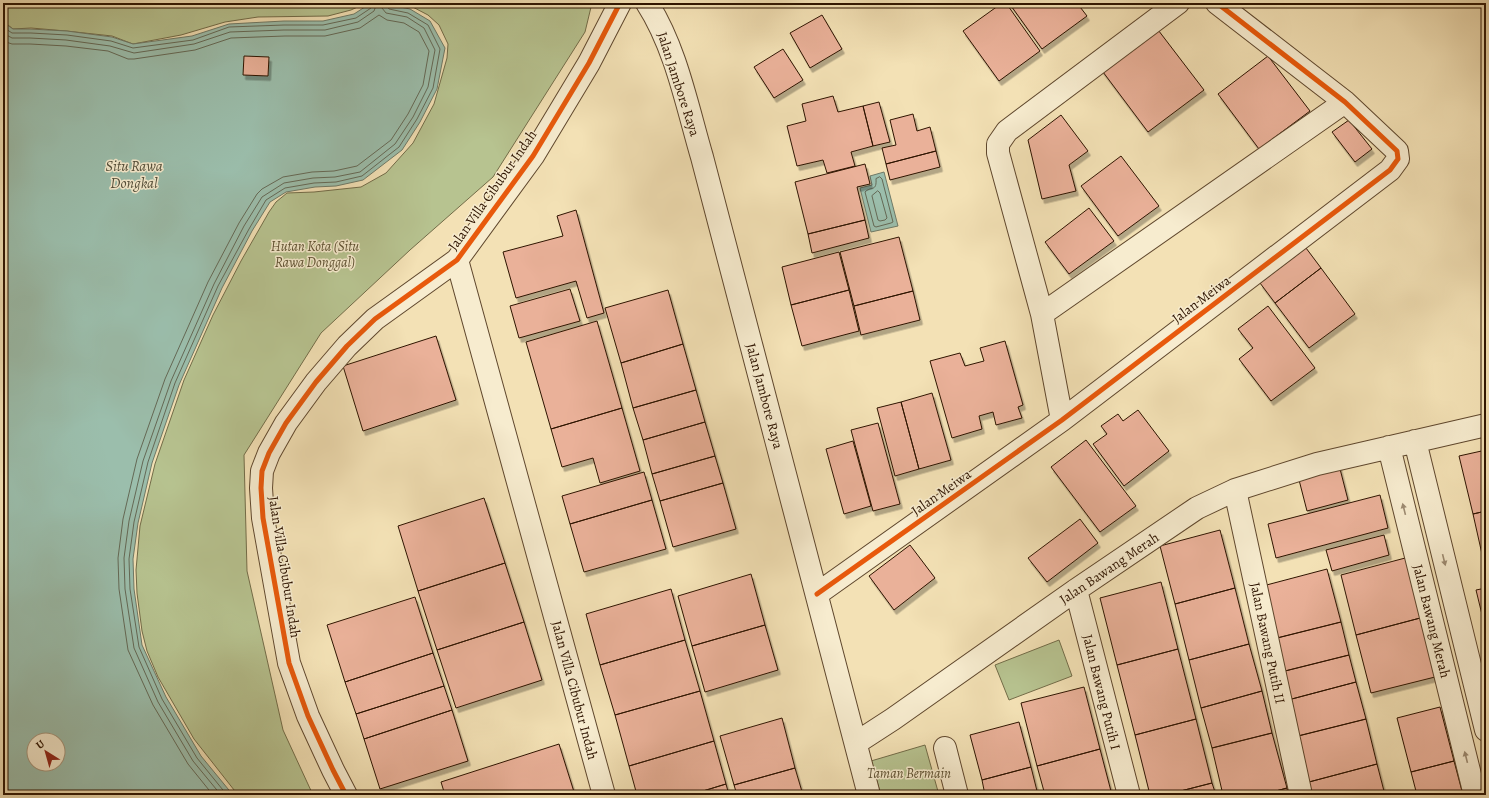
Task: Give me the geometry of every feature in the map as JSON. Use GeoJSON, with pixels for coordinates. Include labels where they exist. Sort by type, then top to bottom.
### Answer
{"type":"FeatureCollection","features":[{"type":"Feature","properties":{"kind":"street","name":"Jalan Villa Cibubur Indah"},"geometry":{"type":"LineString","coordinates":[[346,795],[308,716],[289,663],[263,518],[260,488],[262,471],[269,453],[286,423],[316,382],[347,346],[375,319],[457,260],[536,150],[589,62],[620,3]]}},
{"type":"Feature","properties":{"kind":"street","name":"Jalan Jambore Raya"},"geometry":{"type":"LineString","coordinates":[[647,3],[654,14],[676,67],[702,157],[869,795]]}},
{"type":"Feature","properties":{"kind":"street"},"geometry":{"type":"LineString","coordinates":[[1062,420],[1042,314],[998,153],[998,144],[1007,130],[1178,3]]}},
{"type":"Feature","properties":{"kind":"street","name":"Jalan Meiwa"},"geometry":{"type":"LineString","coordinates":[[817,594],[1062,420],[1390,170],[1398,159],[1397,151],[1345,102],[1217,3]]}},
{"type":"Feature","properties":{"kind":"street"},"geometry":{"type":"LineString","coordinates":[[1042,314],[1345,102]]}},
{"type":"Feature","properties":{"kind":"street","name":"Jalan Villa Cibubur Indah"},"geometry":{"type":"LineString","coordinates":[[457,260],[604,795]]}},
{"type":"Feature","properties":{"kind":"street","name":"Jalan Bawang Merah"},"geometry":{"type":"LineString","coordinates":[[856,743],[893,719],[1076,590],[1197,508],[1235,490],[1317,464],[1486,425]]}},
{"type":"Feature","properties":{"kind":"street","name":"Jalan Bawang Merah"},"geometry":{"type":"LineString","coordinates":[[1415,441],[1486,730]]}},
{"type":"Feature","properties":{"kind":"street","name":"Jalan Bawang Merah"},"geometry":{"type":"LineString","coordinates":[[1389,447],[1475,795]]}},
{"type":"Feature","properties":{"kind":"street","name":"Jalan Bawang Putih II"},"geometry":{"type":"LineString","coordinates":[[1235,490],[1301,795]]}},
{"type":"Feature","properties":{"kind":"street"},"geometry":{"type":"LineString","coordinates":[[1411,535],[1437,529]]}},
{"type":"Feature","properties":{"kind":"street","name":"Jalan Bawang Putih I"},"geometry":{"type":"LineString","coordinates":[[1076,590],[1129,795]]}},
{"type":"Feature","properties":{"kind":"street"},"geometry":{"type":"LineString","coordinates":[[945,748],[957,795]]}},
{"type":"Feature","properties":{"kind":"green space"},"geometry":{"type":"Polygon","coordinates":[[[3,3],[366,3],[351,10],[328,16],[258,17],[225,22],[181,35],[133,44],[112,36],[31,28],[13,29],[3,21],[3,3]]]}},
{"type":"Feature","properties":{"kind":"green space","name":"Hutan Kota (Situ Rawa Donggal)"},"geometry":{"type":"Polygon","coordinates":[[[405,3],[592,3],[585,32],[493,177],[410,250],[321,333],[244,455],[247,571],[283,730],[313,795],[238,795],[194,739],[158,677],[147,651],[142,631],[137,593],[136,570],[140,526],[155,464],[184,380],[213,315],[269,212],[276,202],[287,193],[361,187],[386,173],[413,143],[434,104],[447,58],[448,44],[439,25],[428,15],[405,3]]]}},
{"type":"Feature","properties":{"kind":"green space"},"geometry":{"type":"Polygon","coordinates":[[[1059,640],[1072,676],[1009,700],[995,665],[1059,640]]]}},
{"type":"Feature","properties":{"kind":"green space","name":"Taman Bermain"},"geometry":{"type":"Polygon","coordinates":[[[925,745],[939,795],[881,795],[871,761],[925,745]]]}},
{"type":"Feature","properties":{"kind":"water","name":"Situ Rawa Dongkal"},"geometry":{"type":"Polygon","coordinates":[[[371,3],[381,3],[410,9],[430,21],[445,48],[437,89],[420,122],[402,150],[363,180],[336,186],[315,187],[286,192],[270,202],[252,231],[222,288],[179,385],[152,463],[138,523],[133,559],[134,589],[142,645],[166,697],[201,756],[233,795],[3,795],[3,22],[13,29],[67,31],[112,37],[133,44],[192,36],[229,24],[284,21],[323,21],[354,14],[371,3]]]}},
{"type":"Feature","properties":{"kind":"water"},"geometry":{"type":"Polygon","coordinates":[[[884,172],[898,226],[871,232],[860,188],[872,185],[870,176],[884,172]]]}},
{"type":"Feature","properties":{"kind":"building"},"geometry":{"type":"Polygon","coordinates":[[[1002,3],[1006,3],[1040,51],[999,81],[963,31],[1002,3]]]}},
{"type":"Feature","properties":{"kind":"building"},"geometry":{"type":"Polygon","coordinates":[[[1009,3],[1077,3],[1087,16],[1042,49],[1009,3]]]}},
{"type":"Feature","properties":{"kind":"building"},"geometry":{"type":"Polygon","coordinates":[[[822,15],[842,49],[810,68],[790,33],[822,15]]]}},
{"type":"Feature","properties":{"kind":"building"},"geometry":{"type":"Polygon","coordinates":[[[1152,22],[1204,90],[1148,132],[1097,64],[1152,22]]]}},
{"type":"Feature","properties":{"kind":"building"},"geometry":{"type":"Polygon","coordinates":[[[783,49],[803,80],[774,98],[754,67],[783,49]]]}},
{"type":"Feature","properties":{"kind":"building"},"geometry":{"type":"Polygon","coordinates":[[[244,56],[269,57],[268,76],[243,75],[244,56]]]}},
{"type":"Feature","properties":{"kind":"building"},"geometry":{"type":"Polygon","coordinates":[[[1268,56],[1310,111],[1259,149],[1218,94],[1268,56]]]}},
{"type":"Feature","properties":{"kind":"building"},"geometry":{"type":"Polygon","coordinates":[[[833,96],[838,112],[863,106],[873,146],[851,152],[855,166],[827,173],[823,160],[797,166],[787,126],[806,121],[802,104],[833,96]]]}},
{"type":"Feature","properties":{"kind":"building"},"geometry":{"type":"Polygon","coordinates":[[[879,102],[890,142],[873,146],[863,106],[879,102]]]}},
{"type":"Feature","properties":{"kind":"building"},"geometry":{"type":"Polygon","coordinates":[[[913,114],[917,131],[930,127],[936,151],[886,164],[882,148],[896,145],[890,120],[913,114]]]}},
{"type":"Feature","properties":{"kind":"building"},"geometry":{"type":"Polygon","coordinates":[[[1061,115],[1088,151],[1069,165],[1076,191],[1042,199],[1028,140],[1061,115]]]}},
{"type":"Feature","properties":{"kind":"building"},"geometry":{"type":"Polygon","coordinates":[[[1349,120],[1372,149],[1355,162],[1332,132],[1349,120]]]}},
{"type":"Feature","properties":{"kind":"building"},"geometry":{"type":"Polygon","coordinates":[[[936,151],[940,167],[890,180],[886,164],[936,151]]]}},
{"type":"Feature","properties":{"kind":"building"},"geometry":{"type":"Polygon","coordinates":[[[1121,156],[1159,206],[1118,236],[1081,186],[1121,156]]]}},
{"type":"Feature","properties":{"kind":"building"},"geometry":{"type":"Polygon","coordinates":[[[865,164],[870,184],[857,187],[865,220],[808,234],[795,182],[865,164]]]}},
{"type":"Feature","properties":{"kind":"building"},"geometry":{"type":"Polygon","coordinates":[[[1089,208],[1114,241],[1069,274],[1045,242],[1089,208]]]}},
{"type":"Feature","properties":{"kind":"building"},"geometry":{"type":"Polygon","coordinates":[[[576,210],[604,313],[587,318],[576,281],[516,298],[503,252],[563,236],[557,216],[576,210]]]}},
{"type":"Feature","properties":{"kind":"building"},"geometry":{"type":"Polygon","coordinates":[[[865,220],[869,238],[812,253],[808,234],[865,220]]]}},
{"type":"Feature","properties":{"kind":"building"},"geometry":{"type":"Polygon","coordinates":[[[899,237],[913,291],[854,306],[840,252],[899,237]]]}},
{"type":"Feature","properties":{"kind":"building"},"geometry":{"type":"Polygon","coordinates":[[[1306,248],[1321,268],[1275,303],[1260,283],[1306,248]]]}},
{"type":"Feature","properties":{"kind":"building"},"geometry":{"type":"Polygon","coordinates":[[[839,252],[849,290],[791,305],[782,267],[839,252]]]}},
{"type":"Feature","properties":{"kind":"building"},"geometry":{"type":"Polygon","coordinates":[[[1321,268],[1355,314],[1309,348],[1275,303],[1321,268]]]}},
{"type":"Feature","properties":{"kind":"building"},"geometry":{"type":"Polygon","coordinates":[[[570,289],[580,321],[519,338],[510,306],[570,289]]]}},
{"type":"Feature","properties":{"kind":"building"},"geometry":{"type":"Polygon","coordinates":[[[668,290],[683,344],[621,363],[605,308],[668,290]]]}},
{"type":"Feature","properties":{"kind":"building"},"geometry":{"type":"Polygon","coordinates":[[[849,290],[859,331],[802,346],[791,305],[849,290]]]}},
{"type":"Feature","properties":{"kind":"building"},"geometry":{"type":"Polygon","coordinates":[[[913,291],[920,320],[861,335],[854,306],[913,291]]]}},
{"type":"Feature","properties":{"kind":"building"},"geometry":{"type":"Polygon","coordinates":[[[1268,306],[1315,368],[1271,401],[1239,359],[1253,348],[1238,329],[1268,306]]]}},
{"type":"Feature","properties":{"kind":"building"},"geometry":{"type":"Polygon","coordinates":[[[597,321],[622,408],[551,429],[526,342],[597,321]]]}},
{"type":"Feature","properties":{"kind":"building"},"geometry":{"type":"Polygon","coordinates":[[[436,336],[456,400],[363,431],[343,366],[436,336]]]}},
{"type":"Feature","properties":{"kind":"building"},"geometry":{"type":"Polygon","coordinates":[[[1005,341],[1023,405],[1018,407],[1022,418],[996,425],[993,412],[979,416],[982,429],[952,438],[930,361],[960,353],[965,366],[984,361],[980,348],[1005,341]]]}},
{"type":"Feature","properties":{"kind":"building"},"geometry":{"type":"Polygon","coordinates":[[[683,344],[696,390],[633,408],[621,363],[683,344]]]}},
{"type":"Feature","properties":{"kind":"building"},"geometry":{"type":"Polygon","coordinates":[[[696,390],[705,422],[643,440],[633,408],[696,390]]]}},
{"type":"Feature","properties":{"kind":"building"},"geometry":{"type":"Polygon","coordinates":[[[932,393],[951,460],[919,469],[901,402],[932,393]]]}},
{"type":"Feature","properties":{"kind":"building"},"geometry":{"type":"Polygon","coordinates":[[[901,402],[919,469],[895,476],[877,408],[901,402]]]}},
{"type":"Feature","properties":{"kind":"building"},"geometry":{"type":"Polygon","coordinates":[[[622,408],[640,471],[600,483],[593,458],[562,467],[551,429],[622,408]]]}},
{"type":"Feature","properties":{"kind":"building"},"geometry":{"type":"Polygon","coordinates":[[[1138,410],[1169,451],[1124,486],[1093,444],[1107,434],[1101,426],[1118,414],[1123,421],[1138,410]]]}},
{"type":"Feature","properties":{"kind":"building"},"geometry":{"type":"Polygon","coordinates":[[[705,422],[715,456],[652,474],[643,440],[705,422]]]}},
{"type":"Feature","properties":{"kind":"building"},"geometry":{"type":"Polygon","coordinates":[[[878,423],[900,504],[873,511],[851,430],[878,423]]]}},
{"type":"Feature","properties":{"kind":"building"},"geometry":{"type":"Polygon","coordinates":[[[1086,440],[1136,506],[1100,532],[1051,467],[1086,440]]]}},
{"type":"Feature","properties":{"kind":"building"},"geometry":{"type":"Polygon","coordinates":[[[853,441],[871,506],[844,514],[826,449],[853,441]]]}},
{"type":"Feature","properties":{"kind":"building"},"geometry":{"type":"Polygon","coordinates":[[[1486,450],[1486,511],[1473,514],[1459,456],[1486,450]]]}},
{"type":"Feature","properties":{"kind":"building"},"geometry":{"type":"Polygon","coordinates":[[[715,456],[723,483],[660,501],[652,474],[715,456]]]}},
{"type":"Feature","properties":{"kind":"building"},"geometry":{"type":"Polygon","coordinates":[[[1339,465],[1348,500],[1307,511],[1298,476],[1339,465]]]}},
{"type":"Feature","properties":{"kind":"building"},"geometry":{"type":"Polygon","coordinates":[[[644,472],[652,500],[570,524],[562,496],[644,472]]]}},
{"type":"Feature","properties":{"kind":"building"},"geometry":{"type":"Polygon","coordinates":[[[723,483],[736,529],[673,547],[660,501],[723,483]]]}},
{"type":"Feature","properties":{"kind":"building"},"geometry":{"type":"Polygon","coordinates":[[[1380,495],[1388,528],[1276,558],[1268,524],[1380,495]]]}},
{"type":"Feature","properties":{"kind":"building"},"geometry":{"type":"Polygon","coordinates":[[[484,498],[505,563],[418,591],[398,526],[484,498]]]}},
{"type":"Feature","properties":{"kind":"building"},"geometry":{"type":"Polygon","coordinates":[[[652,500],[666,549],[584,572],[570,524],[652,500]]]}},
{"type":"Feature","properties":{"kind":"building"},"geometry":{"type":"Polygon","coordinates":[[[1486,511],[1486,572],[1473,514],[1486,511]]]}},
{"type":"Feature","properties":{"kind":"building"},"geometry":{"type":"Polygon","coordinates":[[[1080,519],[1098,543],[1047,582],[1028,558],[1080,519]]]}},
{"type":"Feature","properties":{"kind":"building"},"geometry":{"type":"Polygon","coordinates":[[[1220,530],[1235,588],[1175,604],[1160,546],[1220,530]]]}},
{"type":"Feature","properties":{"kind":"building"},"geometry":{"type":"Polygon","coordinates":[[[1384,535],[1389,555],[1332,571],[1326,550],[1384,535]]]}},
{"type":"Feature","properties":{"kind":"building"},"geometry":{"type":"Polygon","coordinates":[[[910,545],[935,578],[894,610],[869,576],[910,545]]]}},
{"type":"Feature","properties":{"kind":"building"},"geometry":{"type":"Polygon","coordinates":[[[1409,557],[1424,617],[1356,635],[1341,575],[1409,557]]]}},
{"type":"Feature","properties":{"kind":"building"},"geometry":{"type":"Polygon","coordinates":[[[505,563],[524,622],[437,650],[418,591],[505,563]]]}},
{"type":"Feature","properties":{"kind":"building"},"geometry":{"type":"Polygon","coordinates":[[[1327,569],[1341,622],[1273,639],[1259,587],[1327,569]]]}},
{"type":"Feature","properties":{"kind":"building"},"geometry":{"type":"Polygon","coordinates":[[[751,574],[765,625],[692,646],[678,596],[751,574]]]}},
{"type":"Feature","properties":{"kind":"building"},"geometry":{"type":"Polygon","coordinates":[[[1161,582],[1178,649],[1117,665],[1100,598],[1161,582]]]}},
{"type":"Feature","properties":{"kind":"building"},"geometry":{"type":"Polygon","coordinates":[[[1235,588],[1249,644],[1189,660],[1175,604],[1235,588]]]}},
{"type":"Feature","properties":{"kind":"building"},"geometry":{"type":"Polygon","coordinates":[[[1486,588],[1486,631],[1476,590],[1486,588]]]}},
{"type":"Feature","properties":{"kind":"building"},"geometry":{"type":"Polygon","coordinates":[[[671,589],[685,640],[600,665],[586,614],[671,589]]]}},
{"type":"Feature","properties":{"kind":"building"},"geometry":{"type":"Polygon","coordinates":[[[415,597],[433,653],[345,682],[327,625],[415,597]]]}},
{"type":"Feature","properties":{"kind":"building"},"geometry":{"type":"Polygon","coordinates":[[[1424,617],[1439,676],[1371,693],[1356,635],[1424,617]]]}},
{"type":"Feature","properties":{"kind":"building"},"geometry":{"type":"Polygon","coordinates":[[[524,622],[542,680],[456,708],[437,650],[524,622]]]}},
{"type":"Feature","properties":{"kind":"building"},"geometry":{"type":"Polygon","coordinates":[[[1341,622],[1349,655],[1281,672],[1273,639],[1341,622]]]}},
{"type":"Feature","properties":{"kind":"building"},"geometry":{"type":"Polygon","coordinates":[[[765,625],[778,670],[705,692],[692,646],[765,625]]]}},
{"type":"Feature","properties":{"kind":"building"},"geometry":{"type":"Polygon","coordinates":[[[685,640],[700,691],[615,715],[600,665],[685,640]]]}},
{"type":"Feature","properties":{"kind":"building"},"geometry":{"type":"Polygon","coordinates":[[[1249,644],[1262,691],[1201,708],[1189,660],[1249,644]]]}},
{"type":"Feature","properties":{"kind":"building"},"geometry":{"type":"Polygon","coordinates":[[[1178,649],[1196,719],[1135,735],[1117,665],[1178,649]]]}},
{"type":"Feature","properties":{"kind":"building"},"geometry":{"type":"Polygon","coordinates":[[[433,653],[444,686],[356,714],[345,682],[433,653]]]}},
{"type":"Feature","properties":{"kind":"building"},"geometry":{"type":"Polygon","coordinates":[[[1349,655],[1356,682],[1288,700],[1281,672],[1349,655]]]}},
{"type":"Feature","properties":{"kind":"building"},"geometry":{"type":"Polygon","coordinates":[[[1356,682],[1366,719],[1298,736],[1288,700],[1356,682]]]}},
{"type":"Feature","properties":{"kind":"building"},"geometry":{"type":"Polygon","coordinates":[[[444,686],[452,710],[364,739],[356,714],[444,686]]]}},
{"type":"Feature","properties":{"kind":"building"},"geometry":{"type":"Polygon","coordinates":[[[1084,687],[1100,749],[1037,766],[1021,703],[1084,687]]]}},
{"type":"Feature","properties":{"kind":"building"},"geometry":{"type":"Polygon","coordinates":[[[700,691],[714,741],[629,766],[615,715],[700,691]]]}},
{"type":"Feature","properties":{"kind":"building"},"geometry":{"type":"Polygon","coordinates":[[[1262,691],[1272,733],[1212,748],[1201,708],[1262,691]]]}},
{"type":"Feature","properties":{"kind":"building"},"geometry":{"type":"Polygon","coordinates":[[[1440,707],[1454,761],[1411,772],[1397,718],[1440,707]]]}},
{"type":"Feature","properties":{"kind":"building"},"geometry":{"type":"Polygon","coordinates":[[[452,710],[468,761],[380,789],[364,739],[452,710]]]}},
{"type":"Feature","properties":{"kind":"building"},"geometry":{"type":"Polygon","coordinates":[[[782,718],[795,768],[734,785],[720,736],[782,718]]]}},
{"type":"Feature","properties":{"kind":"building"},"geometry":{"type":"Polygon","coordinates":[[[1196,719],[1212,783],[1165,795],[1150,795],[1135,735],[1196,719]]]}},
{"type":"Feature","properties":{"kind":"building"},"geometry":{"type":"Polygon","coordinates":[[[1366,719],[1377,764],[1309,782],[1298,736],[1366,719]]]}},
{"type":"Feature","properties":{"kind":"building"},"geometry":{"type":"Polygon","coordinates":[[[1019,722],[1031,767],[982,780],[970,735],[1019,722]]]}},
{"type":"Feature","properties":{"kind":"building"},"geometry":{"type":"Polygon","coordinates":[[[1272,733],[1287,788],[1261,795],[1223,795],[1212,748],[1272,733]]]}},
{"type":"Feature","properties":{"kind":"building"},"geometry":{"type":"Polygon","coordinates":[[[714,741],[726,784],[690,795],[637,795],[629,766],[714,741]]]}},
{"type":"Feature","properties":{"kind":"building"},"geometry":{"type":"Polygon","coordinates":[[[559,744],[575,795],[445,795],[441,782],[559,744]]]}},
{"type":"Feature","properties":{"kind":"building"},"geometry":{"type":"Polygon","coordinates":[[[1100,749],[1112,795],[1045,795],[1037,766],[1100,749]]]}},
{"type":"Feature","properties":{"kind":"building"},"geometry":{"type":"Polygon","coordinates":[[[1454,761],[1463,795],[1417,795],[1411,772],[1454,761]]]}},
{"type":"Feature","properties":{"kind":"building"},"geometry":{"type":"Polygon","coordinates":[[[1377,764],[1385,795],[1312,795],[1309,782],[1377,764]]]}},
{"type":"Feature","properties":{"kind":"building"},"geometry":{"type":"Polygon","coordinates":[[[1031,767],[1038,795],[985,795],[982,780],[1031,767]]]}},
{"type":"Feature","properties":{"kind":"building"},"geometry":{"type":"Polygon","coordinates":[[[795,768],[803,795],[737,795],[734,785],[795,768]]]}},
{"type":"Feature","properties":{"kind":"building"},"geometry":{"type":"Polygon","coordinates":[[[1212,783],[1216,795],[1165,795],[1212,783]]]}},
{"type":"Feature","properties":{"kind":"building"},"geometry":{"type":"Polygon","coordinates":[[[726,784],[729,795],[690,795],[726,784]]]}},
{"type":"Feature","properties":{"kind":"building"},"geometry":{"type":"Polygon","coordinates":[[[1287,788],[1288,795],[1261,795],[1287,788]]]}},
{"type":"Feature","properties":{"kind":"cycle path"},"geometry":{"type":"LineString","coordinates":[[346,795],[308,716],[289,663],[263,518],[261,488],[262,471],[269,453],[286,423],[316,382],[347,346],[375,319],[457,260],[533,156],[589,63],[620,3]]}},
{"type":"Feature","properties":{"kind":"cycle path"},"geometry":{"type":"LineString","coordinates":[[817,594],[1062,420],[1390,170],[1398,159],[1397,151],[1345,102],[1217,3]]}}]}
